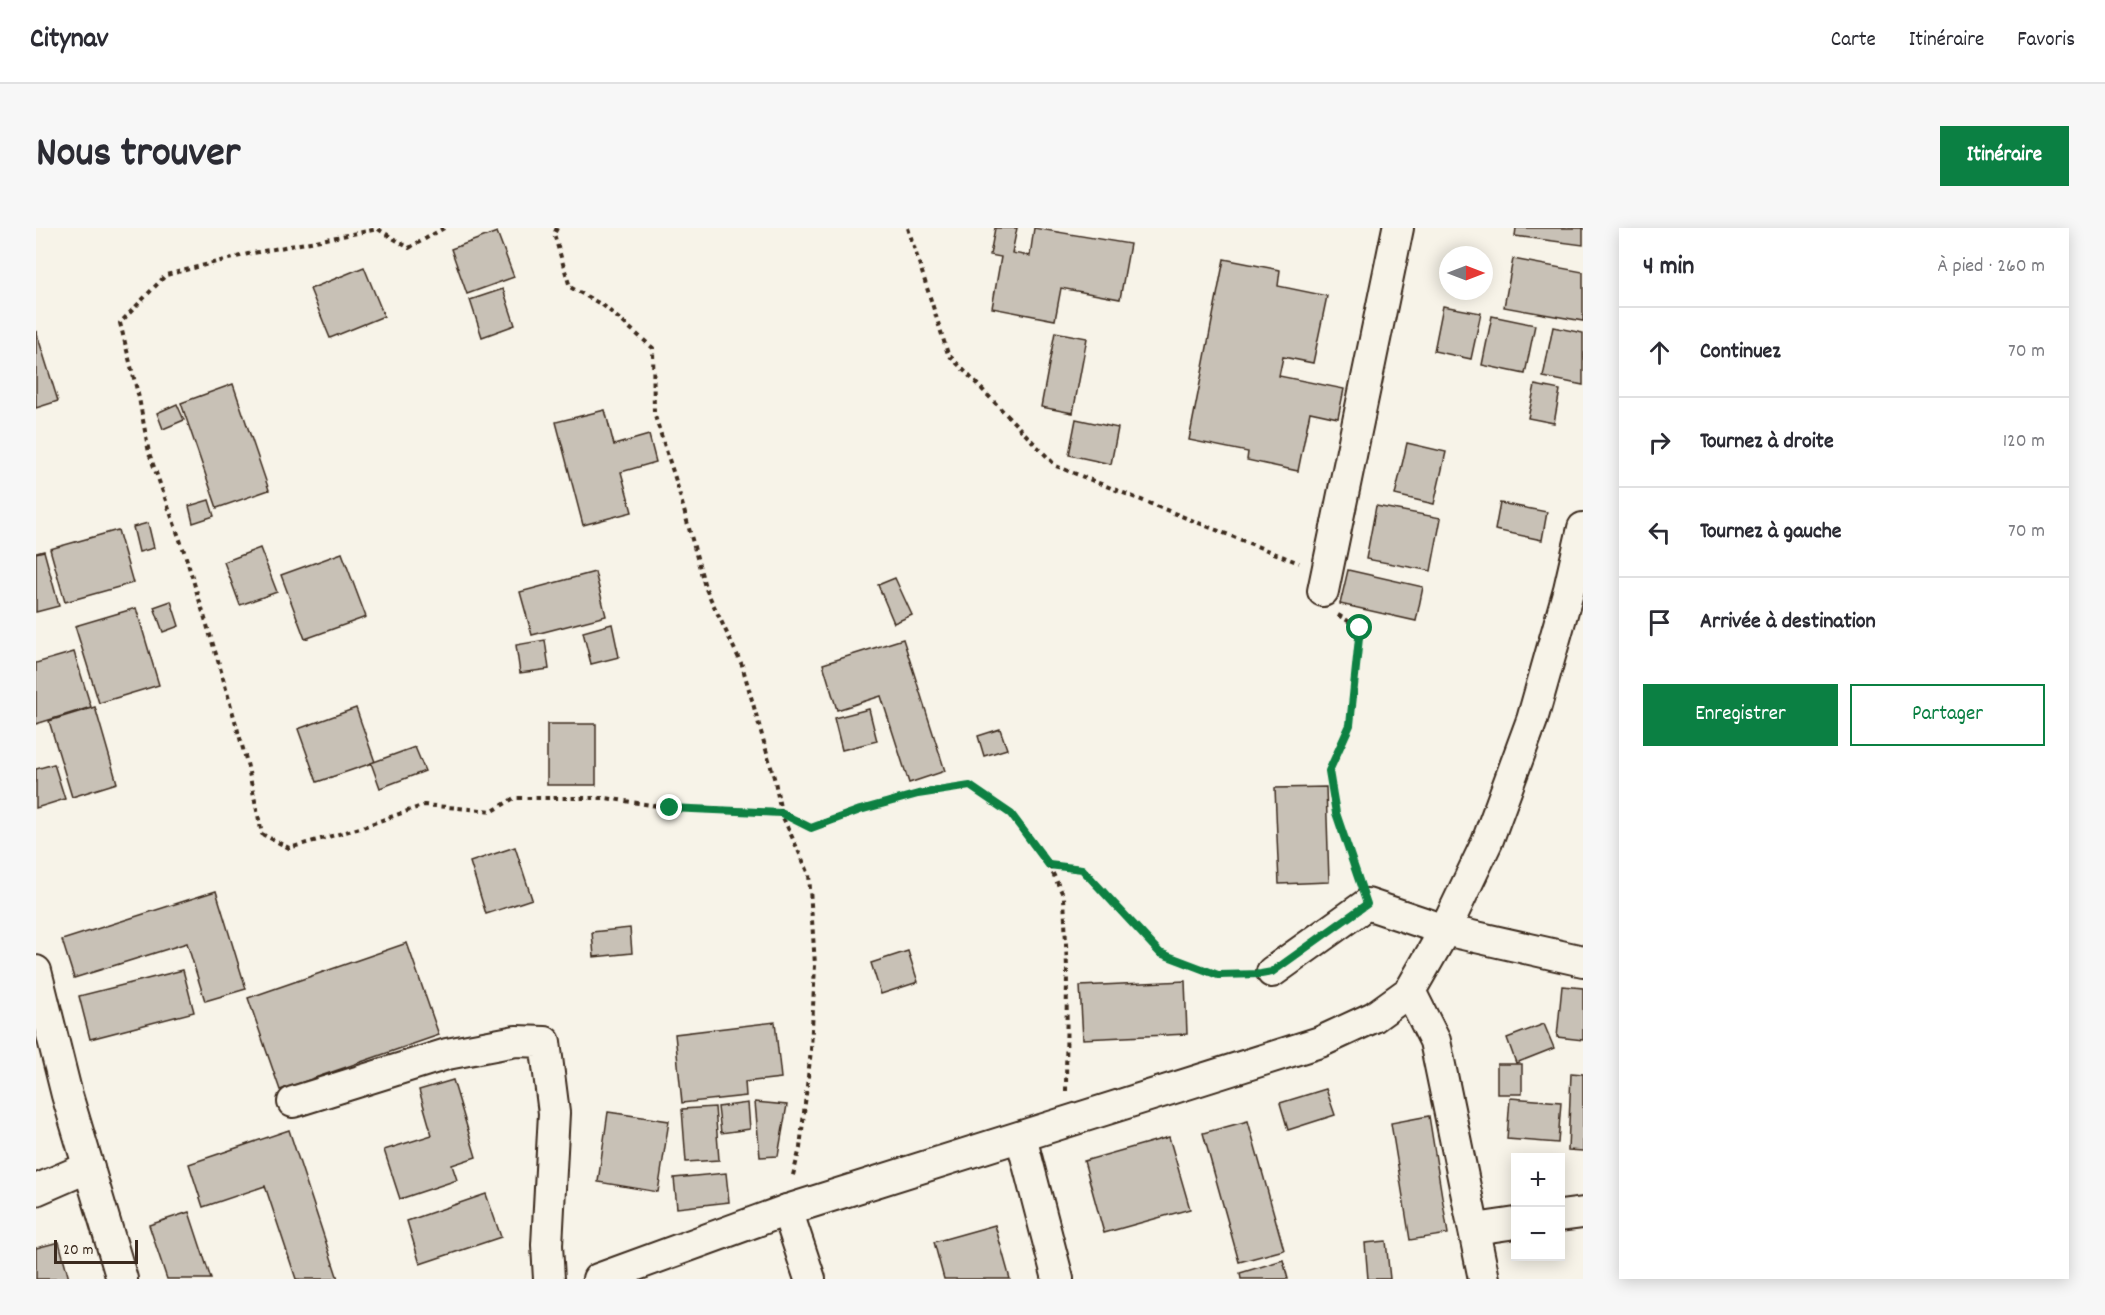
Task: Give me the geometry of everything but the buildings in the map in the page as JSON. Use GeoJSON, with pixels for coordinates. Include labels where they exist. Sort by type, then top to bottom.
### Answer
{"type":"FeatureCollection","features":[{"type":"Feature","properties":{"kind":"street"},"geometry":{"type":"LineString","coordinates":[[1323,591],[1398,228]]}},
{"type":"Feature","properties":{"kind":"street"},"geometry":{"type":"LineString","coordinates":[[598,1279],[787,1210],[1320,1042],[1374,1017],[1410,991],[1445,930],[1487,842],[1532,720],[1569,589],[1583,528]]}},
{"type":"Feature","properties":{"kind":"street"},"geometry":{"type":"LineString","coordinates":[[1272,972],[1367,904],[1445,930],[1583,961]]}},
{"type":"Feature","properties":{"kind":"street"},"geometry":{"type":"LineString","coordinates":[[36,971],[67,1095],[122,1279]]}},
{"type":"Feature","properties":{"kind":"street"},"geometry":{"type":"LineString","coordinates":[[1410,991],[1436,1041],[1484,1279]]}},
{"type":"Feature","properties":{"kind":"street"},"geometry":{"type":"LineString","coordinates":[[293,1102],[447,1054],[516,1041],[544,1042],[554,1113],[547,1245],[549,1279]]}},
{"type":"Feature","properties":{"kind":"street"},"geometry":{"type":"LineString","coordinates":[[1021,1137],[1059,1279]]}},
{"type":"Feature","properties":{"kind":"street"},"geometry":{"type":"LineString","coordinates":[[36,1190],[89,1167]]}},
{"type":"Feature","properties":{"kind":"street"},"geometry":{"type":"LineString","coordinates":[[787,1210],[810,1279]]}},
{"type":"Feature","properties":{"kind":"street"},"geometry":{"type":"LineString","coordinates":[[1565,1215],[1583,1213]]}},
{"type":"Feature","properties":{"kind":"street"},"geometry":{"type":"LineString","coordinates":[[1475,1229],[1511,1224]]}},
{"type":"Feature","properties":{"kind":"path"},"geometry":{"type":"LineString","coordinates":[[444,228],[409,248],[378,229],[248,254],[166,275],[120,323],[139,398],[149,453],[185,554],[219,664],[247,763],[262,834],[290,848],[360,828],[424,805],[493,811],[513,798],[606,798],[670,808],[781,813],[811,828],[860,810],[918,794],[970,786],[1011,814],[1049,865],[1064,897],[1067,968],[1066,1123]]}},
{"type":"Feature","properties":{"kind":"path"},"geometry":{"type":"LineString","coordinates":[[551,228],[570,287],[604,306],[653,348],[654,413],[676,481],[705,587],[742,665],[776,781],[781,813],[809,874],[815,965],[811,1050],[800,1148],[787,1210]]}},
{"type":"Feature","properties":{"kind":"path"},"geometry":{"type":"LineString","coordinates":[[554,234],[557,228]]}},
{"type":"Feature","properties":{"kind":"path"},"geometry":{"type":"LineString","coordinates":[[908,228],[948,354],[1056,466],[1299,563],[1323,591],[1329,610],[1360,628],[1350,725],[1329,771],[1336,813],[1367,904]]}},
{"type":"Feature","properties":{"kind":"path"},"geometry":{"type":"LineString","coordinates":[[1049,865],[1082,869],[1160,953],[1218,975],[1272,972]]}},
{"type":"Feature","properties":{"kind":"route"},"geometry":{"type":"LineString","coordinates":[[670,808],[781,813],[811,828],[860,810],[918,794],[970,786],[1011,814],[1049,865],[1082,869],[1160,953],[1218,975],[1272,972],[1367,904],[1336,813],[1329,771],[1350,725],[1360,628]]}}]}
